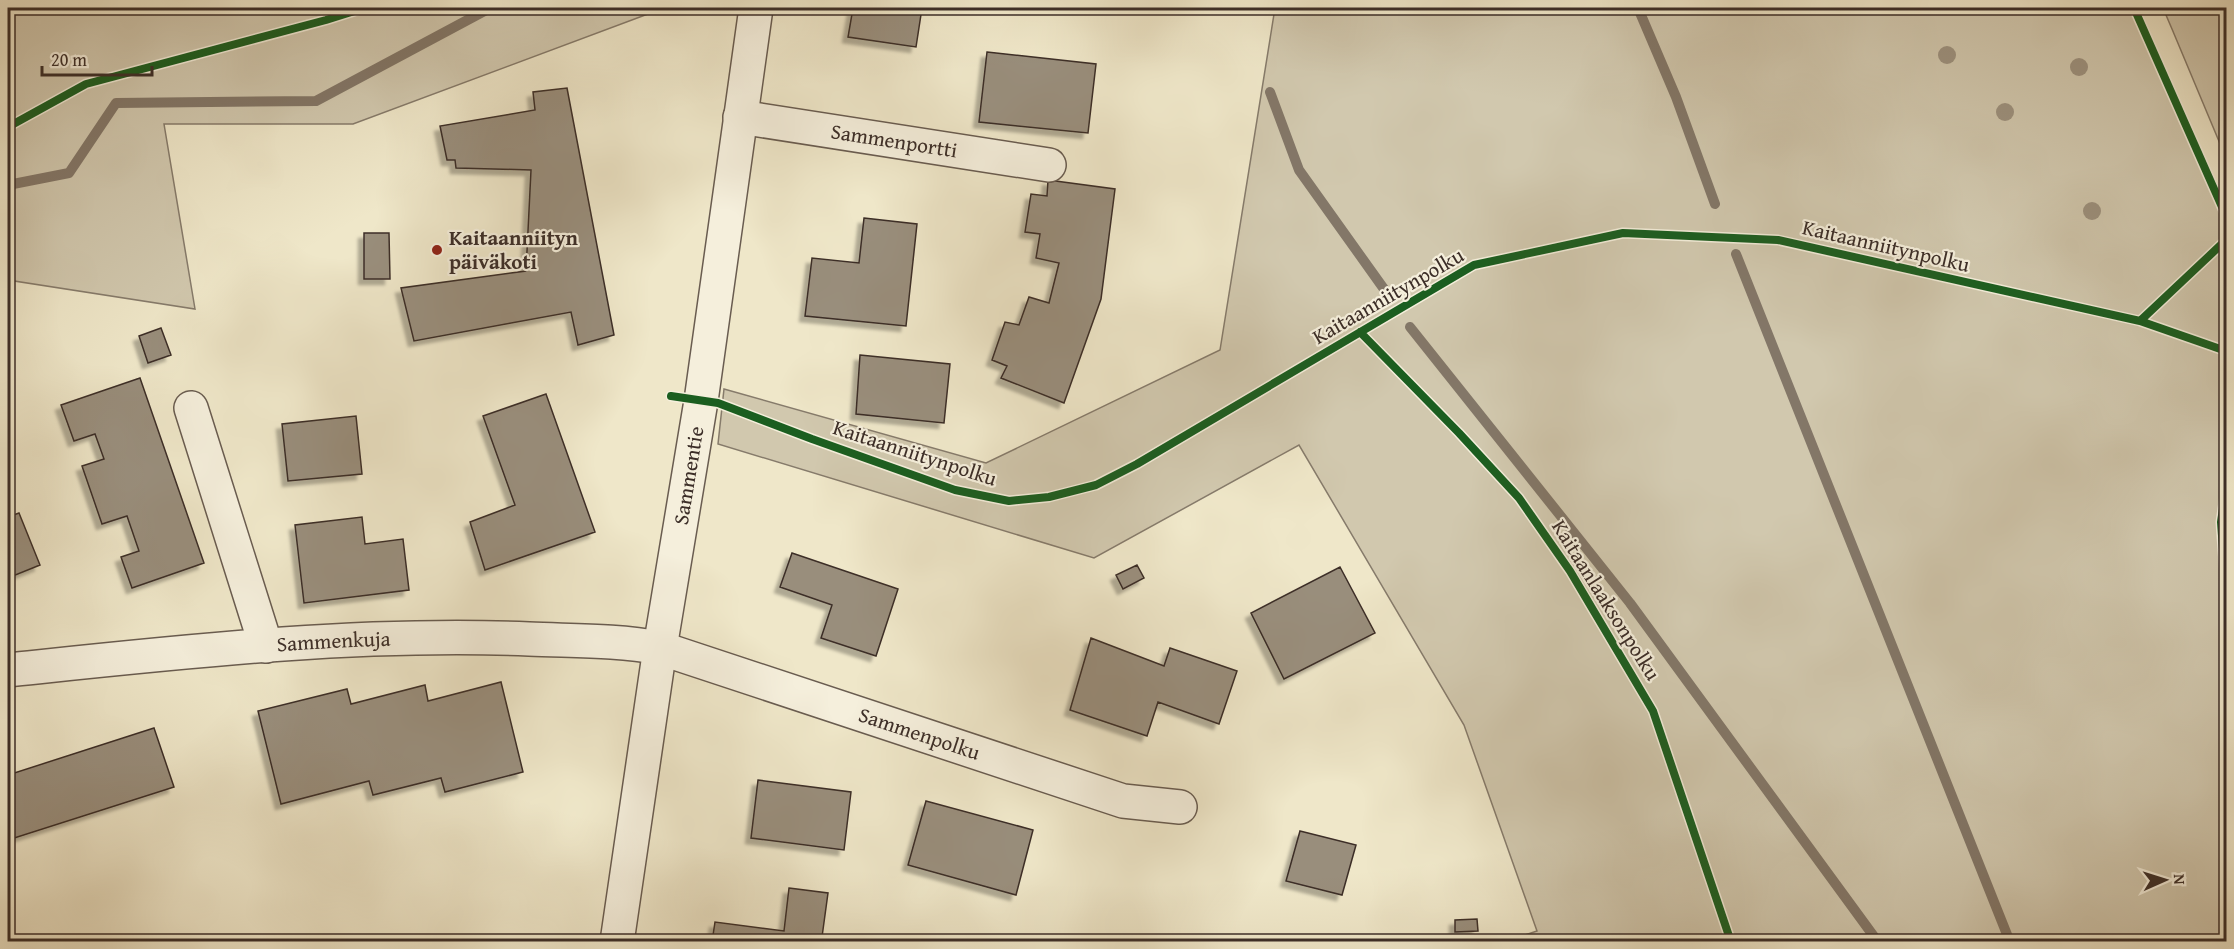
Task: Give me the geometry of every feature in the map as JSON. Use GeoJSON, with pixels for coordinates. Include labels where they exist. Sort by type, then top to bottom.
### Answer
{"type":"FeatureCollection","features":[{"type":"Feature","properties":{"kind":"street","name":"Sammentie"},"geometry":{"type":"LineString","coordinates":[[617,942],[660,648],[700,401],[756,8]]}},
{"type":"Feature","properties":{"kind":"street","name":"Sammenportti"},"geometry":{"type":"LineString","coordinates":[[740,117],[1049,165]]}},
{"type":"Feature","properties":{"kind":"street"},"geometry":{"type":"LineString","coordinates":[[190,408],[266,646]]}},
{"type":"Feature","properties":{"kind":"street","name":"Sammenkuja"},"geometry":{"type":"LineString","coordinates":[[8,670],[170,653],[370,639],[465,637],[633,643],[660,648]]}},
{"type":"Feature","properties":{"kind":"street","name":"Sammenpolku"},"geometry":{"type":"LineString","coordinates":[[660,648],[1123,801],[1180,807]]}},
{"type":"Feature","properties":{"kind":"shaded area"},"geometry":{"type":"Polygon","coordinates":[[[8,8],[664,8],[353,124],[164,124],[195,309],[8,280],[8,8]]]}},
{"type":"Feature","properties":{"kind":"shaded area"},"geometry":{"type":"Polygon","coordinates":[[[1275,8],[2134,8],[2226,216],[2226,941],[1507,941],[1537,931],[1464,725],[1299,445],[1094,558],[718,444],[724,389],[986,463],[1220,350],[1275,8]]]}},
{"type":"Feature","properties":{"kind":"shaded area"},"geometry":{"type":"Polygon","coordinates":[[[2163,8],[2226,8],[2226,158],[2172,29],[2163,8]]]}},
{"type":"Feature","properties":{"kind":"building"},"geometry":{"type":"Polygon","coordinates":[[[853,8],[922,8],[916,47],[848,37],[853,8]]]}},
{"type":"Feature","properties":{"kind":"building"},"geometry":{"type":"Polygon","coordinates":[[[987,52],[1096,64],[1088,133],[979,122],[987,52]]]}},
{"type":"Feature","properties":{"kind":"building"},"geometry":{"type":"Polygon","coordinates":[[[567,88],[614,335],[578,345],[571,312],[414,341],[401,288],[526,271],[531,170],[456,168],[455,160],[447,160],[440,126],[535,110],[533,92],[567,88]]]}},
{"type":"Feature","properties":{"kind":"building"},"geometry":{"type":"Polygon","coordinates":[[[1048,180],[1115,189],[1101,299],[1064,403],[1001,378],[1007,366],[992,360],[1005,322],[1019,325],[1029,297],[1049,303],[1059,263],[1036,258],[1040,234],[1025,232],[1031,194],[1047,196],[1048,180]]]}},
{"type":"Feature","properties":{"kind":"building"},"geometry":{"type":"Polygon","coordinates":[[[864,218],[917,224],[906,326],[805,316],[812,258],[859,263],[864,218]]]}},
{"type":"Feature","properties":{"kind":"building"},"geometry":{"type":"Polygon","coordinates":[[[364,233],[389,233],[390,279],[364,279],[364,233]]]}},
{"type":"Feature","properties":{"kind":"building"},"geometry":{"type":"Polygon","coordinates":[[[161,328],[171,355],[148,363],[139,336],[161,328]]]}},
{"type":"Feature","properties":{"kind":"building"},"geometry":{"type":"Polygon","coordinates":[[[860,355],[950,364],[944,423],[856,414],[860,355]]]}},
{"type":"Feature","properties":{"kind":"building"},"geometry":{"type":"Polygon","coordinates":[[[140,378],[204,563],[132,588],[121,557],[139,551],[127,516],[102,524],[82,466],[104,459],[95,434],[74,441],[61,405],[140,378]]]}},
{"type":"Feature","properties":{"kind":"building"},"geometry":{"type":"Polygon","coordinates":[[[546,394],[595,532],[485,570],[470,522],[515,505],[483,416],[546,394]]]}},
{"type":"Feature","properties":{"kind":"building"},"geometry":{"type":"Polygon","coordinates":[[[356,416],[362,474],[288,481],[282,424],[356,416]]]}},
{"type":"Feature","properties":{"kind":"building"},"geometry":{"type":"Polygon","coordinates":[[[19,513],[40,565],[8,578],[8,517],[19,513]]]}},
{"type":"Feature","properties":{"kind":"building"},"geometry":{"type":"Polygon","coordinates":[[[362,517],[365,544],[403,539],[409,590],[304,603],[295,525],[362,517]]]}},
{"type":"Feature","properties":{"kind":"building"},"geometry":{"type":"Polygon","coordinates":[[[792,553],[898,589],[876,656],[821,638],[832,605],[780,587],[792,553]]]}},
{"type":"Feature","properties":{"kind":"building"},"geometry":{"type":"Polygon","coordinates":[[[1137,565],[1144,578],[1123,589],[1116,575],[1137,565]]]}},
{"type":"Feature","properties":{"kind":"building"},"geometry":{"type":"Polygon","coordinates":[[[1340,567],[1375,633],[1284,679],[1251,613],[1340,567]]]}},
{"type":"Feature","properties":{"kind":"building"},"geometry":{"type":"Polygon","coordinates":[[[1091,638],[1164,666],[1170,648],[1237,671],[1219,724],[1158,702],[1147,736],[1070,710],[1091,638]]]}},
{"type":"Feature","properties":{"kind":"building"},"geometry":{"type":"Polygon","coordinates":[[[501,682],[523,772],[445,792],[441,778],[373,795],[369,781],[281,804],[258,711],[347,689],[351,704],[425,685],[428,701],[501,682]]]}},
{"type":"Feature","properties":{"kind":"building"},"geometry":{"type":"Polygon","coordinates":[[[154,728],[174,787],[8,840],[8,775],[154,728]]]}},
{"type":"Feature","properties":{"kind":"building"},"geometry":{"type":"Polygon","coordinates":[[[758,780],[851,792],[844,850],[751,838],[758,780]]]}},
{"type":"Feature","properties":{"kind":"building"},"geometry":{"type":"Polygon","coordinates":[[[926,801],[1033,830],[1016,895],[908,865],[926,801]]]}},
{"type":"Feature","properties":{"kind":"building"},"geometry":{"type":"Polygon","coordinates":[[[1300,831],[1356,845],[1342,895],[1286,881],[1300,831]]]}},
{"type":"Feature","properties":{"kind":"building"},"geometry":{"type":"Polygon","coordinates":[[[789,888],[828,893],[822,937],[835,939],[835,942],[712,942],[715,922],[784,931],[789,888]]]}},
{"type":"Feature","properties":{"kind":"building"},"geometry":{"type":"Polygon","coordinates":[[[1477,919],[1478,931],[1455,932],[1455,920],[1477,919]]]}},
{"type":"Feature","properties":{"kind":"waterway"},"geometry":{"type":"LineString","coordinates":[[8,185],[69,173],[116,103],[316,101],[490,8]]}},
{"type":"Feature","properties":{"kind":"waterway"},"geometry":{"type":"LineString","coordinates":[[1638,8],[1676,97],[1715,204]]}},
{"type":"Feature","properties":{"kind":"waterway"},"geometry":{"type":"LineString","coordinates":[[1270,92],[1299,170],[1384,289]]}},
{"type":"Feature","properties":{"kind":"waterway"},"geometry":{"type":"LineString","coordinates":[[1736,254],[2010,942]]}},
{"type":"Feature","properties":{"kind":"waterway"},"geometry":{"type":"LineString","coordinates":[[1410,327],[1630,603],[1878,942]]}},
{"type":"Feature","properties":{"kind":"cycle path"},"geometry":{"type":"LineString","coordinates":[[8,127],[86,84],[364,8]]}},
{"type":"Feature","properties":{"kind":"cycle path"},"geometry":{"type":"LineString","coordinates":[[2134,8],[2226,216]]}},
{"type":"Feature","properties":{"kind":"cycle path","name":"Kaitaanniitynpolku"},"geometry":{"type":"LineString","coordinates":[[671,396],[718,403],[955,490],[1009,501],[1049,497],[1096,485],[1137,464],[1474,265],[1623,233],[1778,240],[2140,321],[2226,240]]}},
{"type":"Feature","properties":{"kind":"cycle path"},"geometry":{"type":"LineString","coordinates":[[2140,321],[2226,351]]}},
{"type":"Feature","properties":{"kind":"cycle path","name":"Kaitaanniitynpolku"},"geometry":{"type":"LineString","coordinates":[[1360,332],[1519,498],[1570,571],[1653,711],[1731,942]]}},
{"type":"Feature","properties":{"kind":"cycle path"},"geometry":{"type":"LineString","coordinates":[[2226,488],[2221,522],[2226,591]]}},
{"type":"Feature","properties":{"kind":"place","name":"Kaitaanniityn päiväkoti"},"geometry":{"type":"Point","coordinates":[437,250]}}]}
